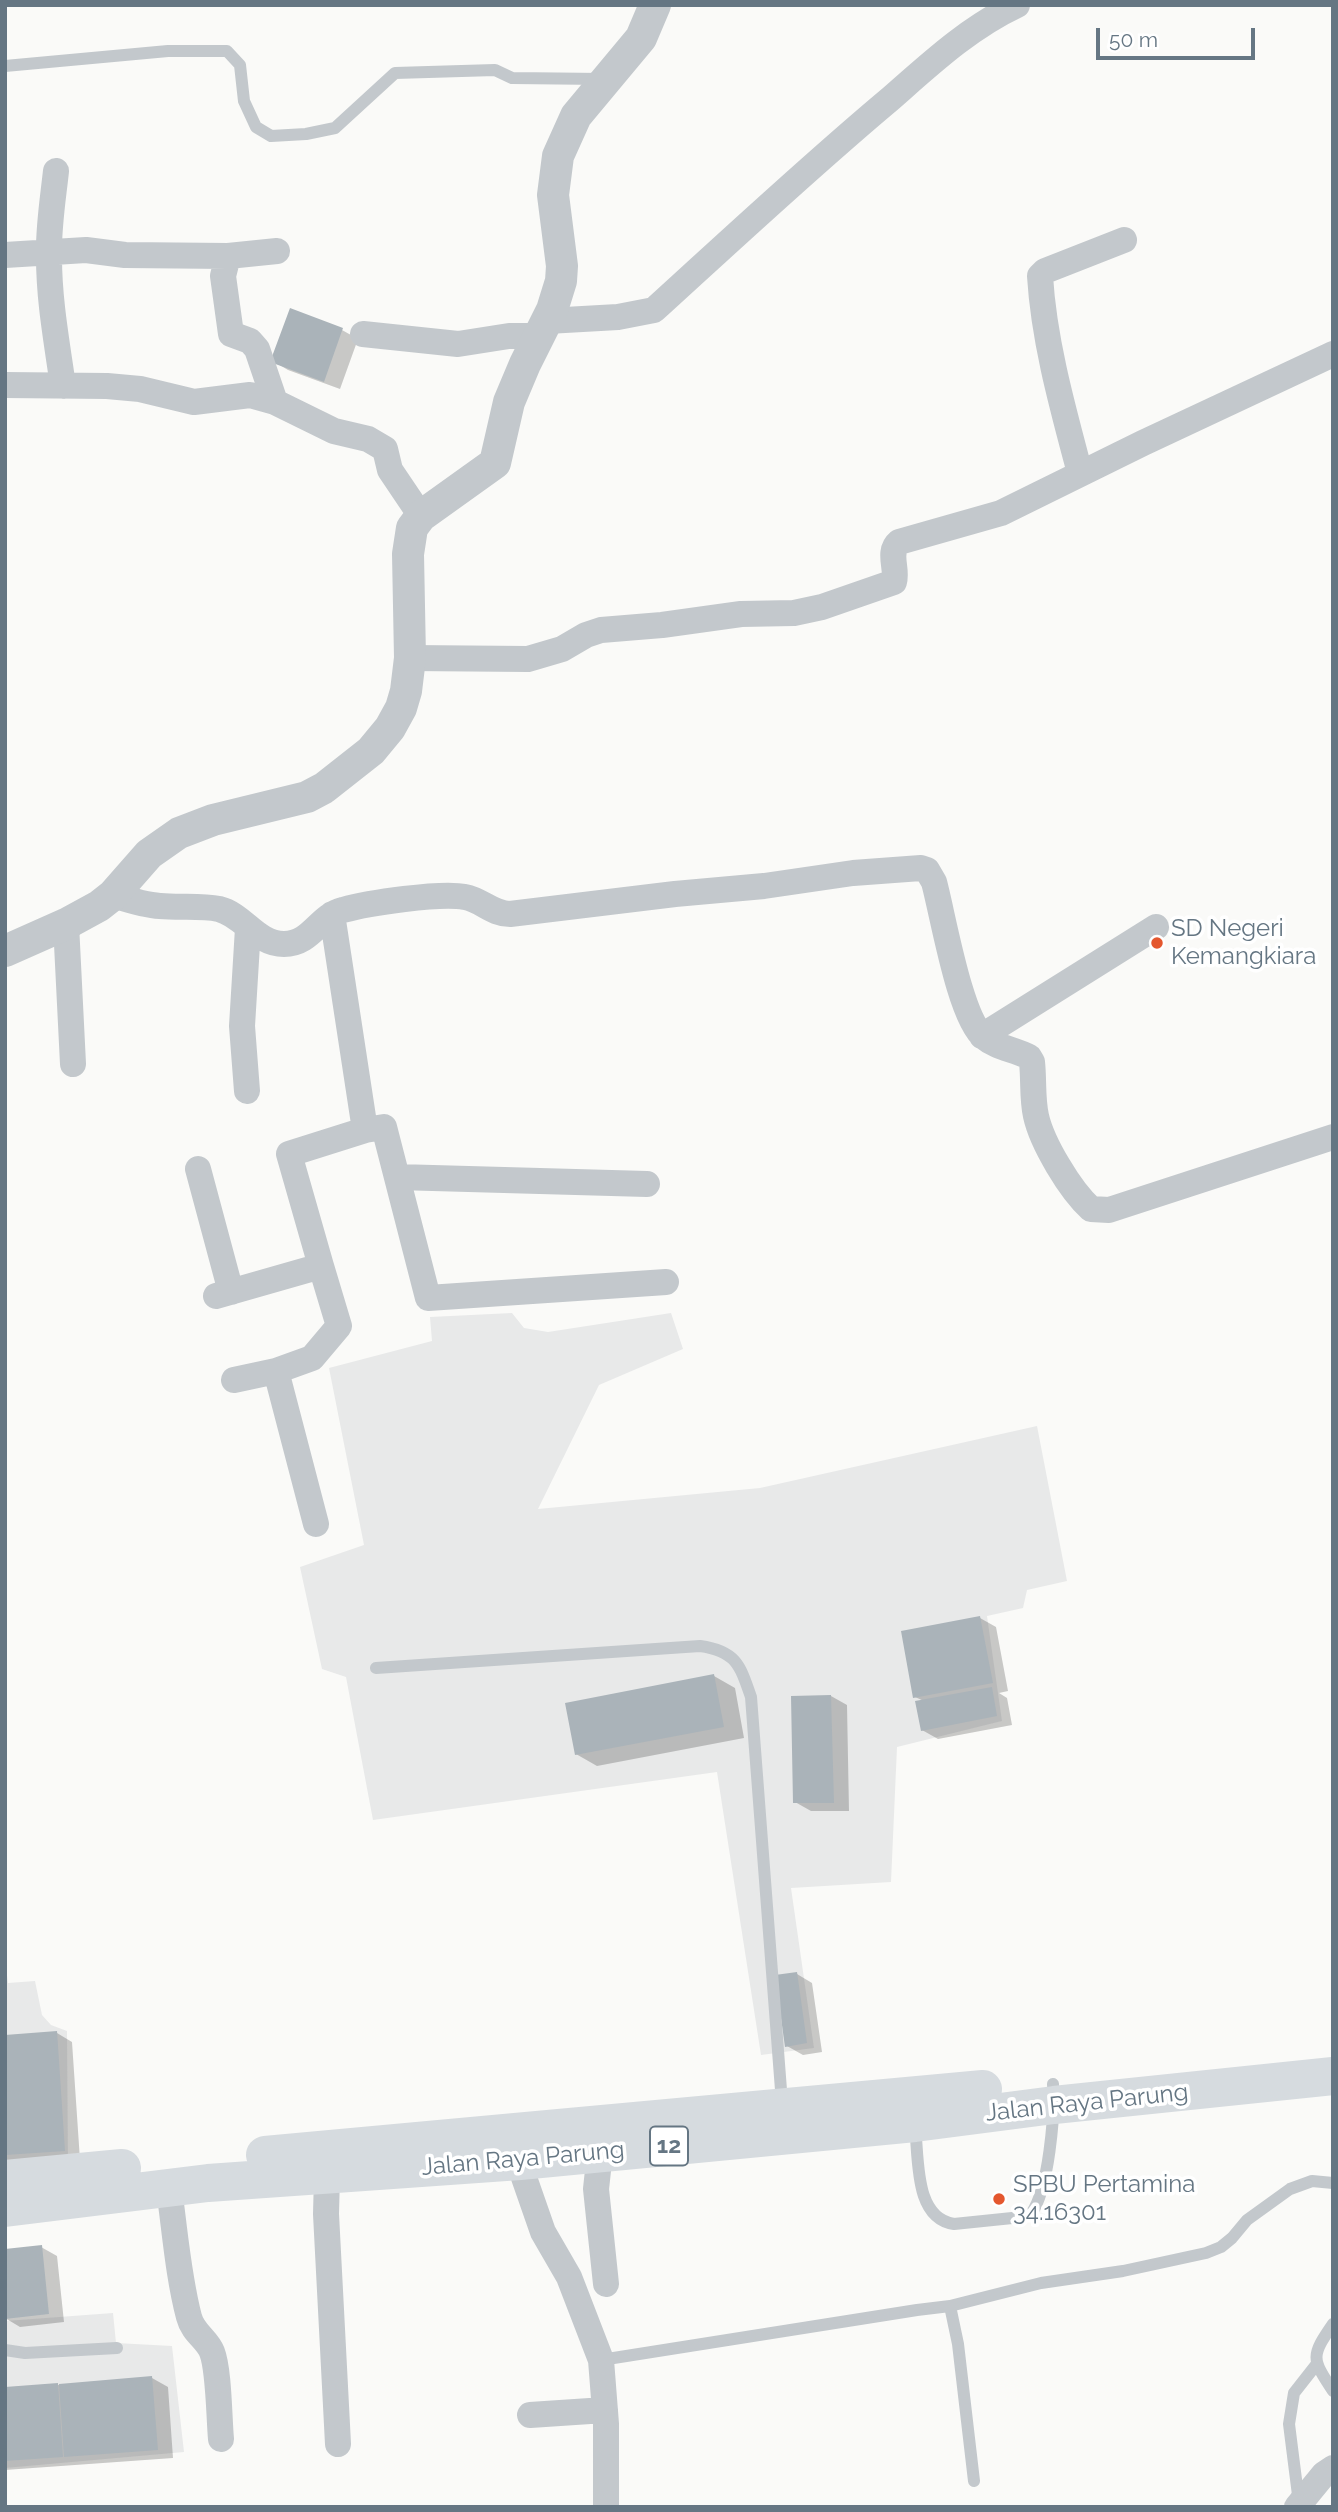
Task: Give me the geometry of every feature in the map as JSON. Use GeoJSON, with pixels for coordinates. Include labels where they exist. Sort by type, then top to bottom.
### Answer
{"type":"FeatureCollection","features":[{"type":"Feature","properties":{"kind":"highway","name":"Jalan Raya Parung"},"geometry":{"type":"LineString","coordinates":[[5,2179],[513,2147],[600,2152],[915,2123],[1054,2094],[1333,2057]]}},
{"type":"Feature","properties":{"kind":"highway","name":"Jalan Raya Parung"},"geometry":{"type":"LineString","coordinates":[[5,2208],[208,2183],[327,2176],[782,2106],[1054,2094],[1333,2076]]}},
{"type":"Feature","properties":{"kind":"street"},"geometry":{"type":"LineString","coordinates":[[5,951],[99,906],[113,895],[149,854],[179,833],[213,820],[314,794],[371,751],[390,728],[401,708],[410,658],[408,542],[412,528],[421,516],[495,463],[509,402],[556,300],[562,274],[553,195],[558,156],[576,116],[641,38],[655,5]]}},
{"type":"Feature","properties":{"kind":"street"},"geometry":{"type":"LineString","coordinates":[[363,334],[458,344],[654,310],[832,147],[964,35],[1017,5]]}},
{"type":"Feature","properties":{"kind":"street"},"geometry":{"type":"LineString","coordinates":[[56,171],[49,253],[50,303],[63,386]]}},
{"type":"Feature","properties":{"kind":"street"},"geometry":{"type":"LineString","coordinates":[[1080,473],[1051,347],[1040,276],[1045,271],[1124,240]]}},
{"type":"Feature","properties":{"kind":"street"},"geometry":{"type":"LineString","coordinates":[[5,255],[86,250],[125,254],[228,256],[277,251]]}},
{"type":"Feature","properties":{"kind":"street"},"geometry":{"type":"LineString","coordinates":[[228,256],[223,276],[231,334],[250,341],[257,349],[275,402]]}},
{"type":"Feature","properties":{"kind":"street"},"geometry":{"type":"LineString","coordinates":[[410,658],[528,659],[562,649],[586,635],[601,631],[741,614],[794,613],[822,607],[894,582],[896,576],[893,550],[899,542],[1001,513],[1333,354]]}},
{"type":"Feature","properties":{"kind":"street"},"geometry":{"type":"LineString","coordinates":[[5,385],[140,389],[194,402],[250,396],[275,402],[334,431],[368,439],[385,449],[390,470],[421,516]]}},
{"type":"Feature","properties":{"kind":"street"},"geometry":{"type":"LineString","coordinates":[[113,895],[160,906],[220,909],[273,943],[292,943],[308,938],[332,914],[402,901],[453,897],[474,900],[494,911],[510,915],[853,873],[921,868],[927,870],[934,882],[959,983],[976,1030],[982,1037],[1000,1047],[1029,1057],[1032,1062],[1034,1104],[1040,1130],[1081,1199],[1091,1209],[1109,1210],[1333,1137]]}},
{"type":"Feature","properties":{"kind":"street"},"geometry":{"type":"LineString","coordinates":[[332,914],[365,1130]]}},
{"type":"Feature","properties":{"kind":"street"},"geometry":{"type":"LineString","coordinates":[[66,924],[73,1064]]}},
{"type":"Feature","properties":{"kind":"street"},"geometry":{"type":"LineString","coordinates":[[247,1091],[242,1026],[248,928]]}},
{"type":"Feature","properties":{"kind":"street"},"geometry":{"type":"LineString","coordinates":[[982,1037],[1156,928]]}},
{"type":"Feature","properties":{"kind":"street"},"geometry":{"type":"LineString","coordinates":[[234,1380],[276,1371],[312,1358],[339,1326],[289,1154],[365,1130],[384,1127],[428,1298],[666,1282]]}},
{"type":"Feature","properties":{"kind":"street"},"geometry":{"type":"LineString","coordinates":[[198,1169],[223,1294],[321,1266]]}},
{"type":"Feature","properties":{"kind":"street"},"geometry":{"type":"LineString","coordinates":[[397,1177],[648,1184]]}},
{"type":"Feature","properties":{"kind":"street"},"geometry":{"type":"LineString","coordinates":[[276,1371],[316,1524]]}},
{"type":"Feature","properties":{"kind":"street"},"geometry":{"type":"LineString","coordinates":[[513,2147],[543,2232],[569,2277],[601,2360],[608,2483],[606,2507]]}},
{"type":"Feature","properties":{"kind":"street"},"geometry":{"type":"LineString","coordinates":[[600,2152],[596,2189],[606,2284]]}},
{"type":"Feature","properties":{"kind":"street"},"geometry":{"type":"LineString","coordinates":[[327,2176],[338,2444]]}},
{"type":"Feature","properties":{"kind":"street"},"geometry":{"type":"LineString","coordinates":[[169,2189],[189,2320],[192,2328],[212,2350],[221,2439]]}},
{"type":"Feature","properties":{"kind":"street"},"geometry":{"type":"LineString","coordinates":[[530,2415],[605,2410]]}},
{"type":"Feature","properties":{"kind":"street"},"geometry":{"type":"LineString","coordinates":[[1298,2505],[1324,2474],[1333,2468]]}},
{"type":"Feature","properties":{"kind":"lane"},"geometry":{"type":"LineString","coordinates":[[5,66],[169,51],[227,51],[240,65],[244,101],[256,127],[271,136],[306,134],[335,128],[395,73],[495,70],[512,78],[607,79]]}},
{"type":"Feature","properties":{"kind":"lane"},"geometry":{"type":"LineString","coordinates":[[376,1668],[700,1646],[721,1649],[734,1659],[744,1676],[751,1698],[782,2106]]}},
{"type":"Feature","properties":{"kind":"lane"},"geometry":{"type":"LineString","coordinates":[[915,2123],[922,2191],[927,2207],[934,2216],[943,2223],[954,2224],[1022,2217],[1031,2214],[1042,2194],[1054,2094]]}},
{"type":"Feature","properties":{"kind":"lane"},"geometry":{"type":"LineString","coordinates":[[601,2360],[950,2306],[1041,2283],[1123,2271],[1206,2253],[1221,2247],[1247,2220],[1290,2189],[1312,2181],[1333,2183]]}},
{"type":"Feature","properties":{"kind":"lane"},"geometry":{"type":"LineString","coordinates":[[950,2306],[958,2344],[974,2481]]}},
{"type":"Feature","properties":{"kind":"lane"},"geometry":{"type":"LineString","coordinates":[[1333,2323],[1315,2354],[1316,2365],[1333,2391]]}},
{"type":"Feature","properties":{"kind":"lane"},"geometry":{"type":"LineString","coordinates":[[5,2350],[25,2353],[117,2348]]}},
{"type":"Feature","properties":{"kind":"lane"},"geometry":{"type":"LineString","coordinates":[[1298,2505],[1289,2424],[1294,2393],[1316,2365]]}},
{"type":"Feature","properties":{"kind":"shaded area"},"geometry":{"type":"Polygon","coordinates":[[[512,1313],[524,1328],[548,1332],[671,1313],[683,1349],[599,1385],[538,1509],[760,1488],[1037,1426],[1067,1581],[1027,1590],[1023,1608],[987,1616],[1002,1721],[897,1747],[891,1882],[791,1888],[814,2048],[761,2055],[717,1772],[373,1820],[346,1677],[322,1669],[300,1567],[364,1545],[329,1368],[432,1341],[430,1317],[512,1313]]]}},
{"type":"Feature","properties":{"kind":"shaded area"},"geometry":{"type":"Polygon","coordinates":[[[5,1960],[8,1983],[35,1981],[42,2015],[51,2025],[67,2031],[68,2163],[5,2170],[5,1960]]]}},
{"type":"Feature","properties":{"kind":"shaded area"},"geometry":{"type":"Polygon","coordinates":[[[113,2313],[116,2343],[172,2346],[184,2452],[5,2468],[5,2321],[113,2313]]]}},
{"type":"Feature","properties":{"kind":"building"},"geometry":{"type":"Polygon","coordinates":[[[290,308],[343,328],[324,382],[270,362],[290,308]]]}},
{"type":"Feature","properties":{"kind":"building"},"geometry":{"type":"Polygon","coordinates":[[[980,1616],[993,1683],[913,1698],[901,1631],[980,1616]]]}},
{"type":"Feature","properties":{"kind":"building"},"geometry":{"type":"Polygon","coordinates":[[[714,1674],[724,1727],[575,1755],[565,1703],[714,1674]]]}},
{"type":"Feature","properties":{"kind":"building"},"geometry":{"type":"Polygon","coordinates":[[[992,1687],[997,1716],[921,1731],[915,1701],[992,1687]]]}},
{"type":"Feature","properties":{"kind":"building"},"geometry":{"type":"Polygon","coordinates":[[[831,1695],[834,1803],[793,1803],[791,1696],[831,1695]]]}},
{"type":"Feature","properties":{"kind":"building"},"geometry":{"type":"Polygon","coordinates":[[[797,1972],[807,2043],[785,2047],[775,1975],[797,1972]]]}},
{"type":"Feature","properties":{"kind":"building"},"geometry":{"type":"Polygon","coordinates":[[[57,2031],[65,2151],[5,2155],[5,2035],[57,2031]]]}},
{"type":"Feature","properties":{"kind":"building"},"geometry":{"type":"Polygon","coordinates":[[[42,2245],[49,2314],[5,2319],[5,2249],[42,2245]]]}},
{"type":"Feature","properties":{"kind":"building"},"geometry":{"type":"Polygon","coordinates":[[[152,2376],[158,2450],[64,2457],[59,2384],[152,2376]]]}},
{"type":"Feature","properties":{"kind":"building"},"geometry":{"type":"Polygon","coordinates":[[[58,2383],[63,2457],[5,2461],[5,2387],[58,2383]]]}},
{"type":"Feature","properties":{"kind":"place","name":"SD Negeri Kemangkiara"},"geometry":{"type":"Point","coordinates":[1157,943]}},
{"type":"Feature","properties":{"kind":"place","name":"SPBU Pertamina 34.16301"},"geometry":{"type":"Point","coordinates":[999,2199]}}]}
